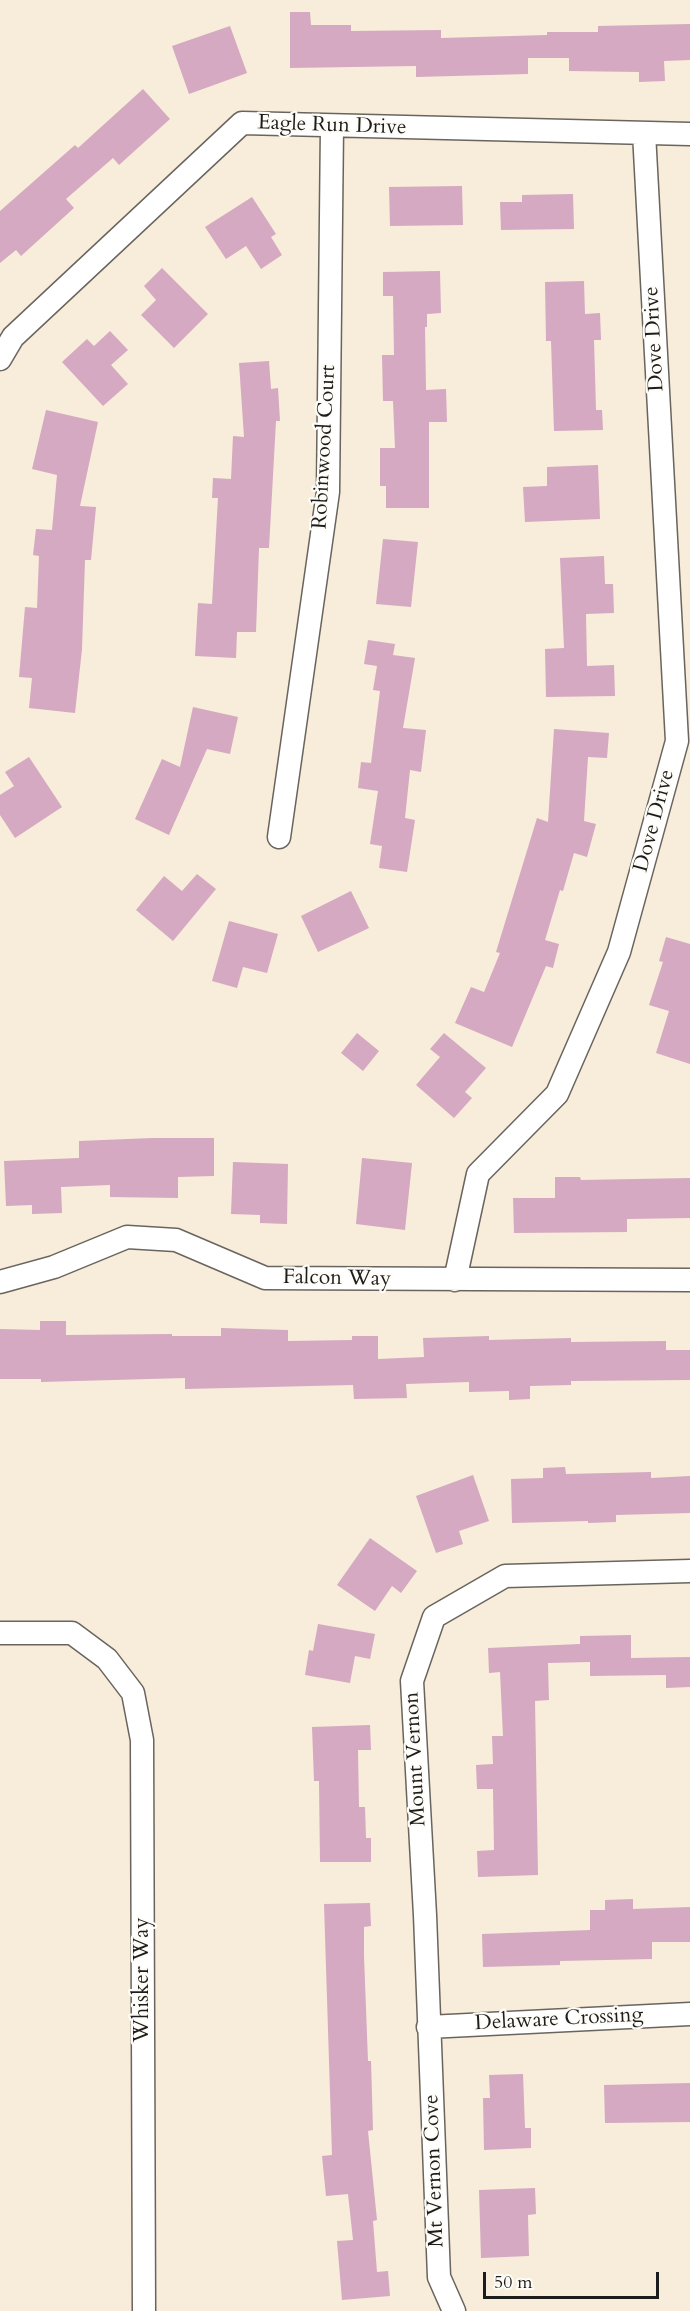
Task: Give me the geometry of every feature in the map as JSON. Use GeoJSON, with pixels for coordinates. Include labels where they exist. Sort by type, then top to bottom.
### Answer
{"type":"FeatureCollection","features":[{"type":"Feature","properties":{"kind":"street","name":"Eagle Run Drive"},"geometry":{"type":"LineString","coordinates":[[0,359],[13,338],[242,123],[690,134]]}},
{"type":"Feature","properties":{"kind":"street","name":"Robinwood Court"},"geometry":{"type":"LineString","coordinates":[[279,837],[328,492],[332,126]]}},
{"type":"Feature","properties":{"kind":"street","name":"Dove Drive"},"geometry":{"type":"LineString","coordinates":[[455,1280],[478,1173],[557,1094],[619,952],[677,741],[644,134]]}},
{"type":"Feature","properties":{"kind":"street","name":"Falcon Way"},"geometry":{"type":"LineString","coordinates":[[0,1282],[54,1267],[127,1237],[176,1239],[265,1278],[690,1280]]}},
{"type":"Feature","properties":{"kind":"street","name":"Mount Vernon"},"geometry":{"type":"LineString","coordinates":[[428,2027],[425,1915],[412,1682],[434,1617],[506,1576],[690,1571]]}},
{"type":"Feature","properties":{"kind":"street","name":"Whisker Way"},"geometry":{"type":"LineString","coordinates":[[0,1633],[72,1633],[107,1659],[133,1693],[142,1740],[144,2311]]}},
{"type":"Feature","properties":{"kind":"street","name":"Delaware Crossing"},"geometry":{"type":"LineString","coordinates":[[428,2027],[690,2014]]}},
{"type":"Feature","properties":{"kind":"street","name":"Mt Vernon Cove"},"geometry":{"type":"LineString","coordinates":[[428,2027],[439,2277],[454,2311]]}},
{"type":"Feature","properties":{"kind":"building"},"geometry":{"type":"Polygon","coordinates":[[[290,12],[310,12],[311,25],[351,25],[351,31],[441,30],[441,38],[547,35],[547,32],[598,32],[598,26],[690,24],[690,60],[664,61],[665,81],[639,82],[639,72],[569,71],[569,58],[528,58],[528,74],[416,77],[416,66],[290,68],[290,12]]]}},
{"type":"Feature","properties":{"kind":"building"},"geometry":{"type":"Polygon","coordinates":[[[230,26],[247,73],[189,94],[172,46],[230,26]]]}},
{"type":"Feature","properties":{"kind":"building"},"geometry":{"type":"Polygon","coordinates":[[[143,89],[170,119],[119,165],[113,158],[66,199],[74,208],[21,256],[16,250],[0,263],[0,211],[75,145],[78,148],[143,89]]]}},
{"type":"Feature","properties":{"kind":"building"},"geometry":{"type":"Polygon","coordinates":[[[462,186],[463,225],[390,226],[389,187],[462,186]]]}},
{"type":"Feature","properties":{"kind":"building"},"geometry":{"type":"Polygon","coordinates":[[[573,194],[574,229],[501,230],[500,202],[522,202],[522,195],[573,194]]]}},
{"type":"Feature","properties":{"kind":"building"},"geometry":{"type":"Polygon","coordinates":[[[252,197],[276,234],[271,237],[282,255],[261,269],[246,246],[226,259],[205,227],[252,197]]]}},
{"type":"Feature","properties":{"kind":"building"},"geometry":{"type":"Polygon","coordinates":[[[162,268],[208,314],[174,348],[141,315],[156,300],[144,286],[162,268]]]}},
{"type":"Feature","properties":{"kind":"building"},"geometry":{"type":"Polygon","coordinates":[[[440,271],[441,313],[427,314],[427,327],[425,327],[426,390],[446,389],[447,422],[429,422],[429,508],[386,508],[386,486],[380,486],[380,448],[395,448],[393,401],[383,401],[382,355],[394,355],[393,296],[383,296],[383,272],[440,271]]]}},
{"type":"Feature","properties":{"kind":"building"},"geometry":{"type":"Polygon","coordinates":[[[584,281],[585,314],[600,313],[601,340],[594,340],[596,410],[602,410],[603,430],[554,431],[551,341],[546,341],[545,282],[584,281]]]}},
{"type":"Feature","properties":{"kind":"building"},"geometry":{"type":"Polygon","coordinates":[[[110,331],[128,350],[111,365],[128,384],[103,406],[62,362],[87,339],[94,346],[110,331]]]}},
{"type":"Feature","properties":{"kind":"building"},"geometry":{"type":"Polygon","coordinates":[[[269,361],[271,389],[278,388],[280,421],[276,421],[269,548],[259,548],[256,632],[237,632],[236,658],[195,656],[198,603],[212,604],[218,498],[212,498],[213,478],[231,479],[233,436],[244,437],[239,363],[269,361]]]}},
{"type":"Feature","properties":{"kind":"building"},"geometry":{"type":"Polygon","coordinates":[[[46,410],[98,422],[80,506],[96,507],[91,560],[85,560],[82,649],[75,713],[29,708],[32,678],[19,677],[25,607],[37,608],[39,556],[33,555],[36,529],[52,530],[57,475],[32,469],[46,410]]]}},
{"type":"Feature","properties":{"kind":"building"},"geometry":{"type":"Polygon","coordinates":[[[598,465],[600,519],[525,522],[523,487],[547,486],[547,467],[598,465]]]}},
{"type":"Feature","properties":{"kind":"building"},"geometry":{"type":"Polygon","coordinates":[[[383,539],[418,542],[411,607],[376,604],[383,539]]]}},
{"type":"Feature","properties":{"kind":"building"},"geometry":{"type":"Polygon","coordinates":[[[604,556],[605,584],[613,584],[614,613],[586,614],[587,666],[614,665],[615,696],[546,697],[545,649],[564,648],[560,558],[604,556]]]}},
{"type":"Feature","properties":{"kind":"building"},"geometry":{"type":"Polygon","coordinates":[[[368,640],[395,644],[393,655],[415,658],[403,728],[426,730],[421,772],[410,770],[405,818],[415,820],[407,872],[379,868],[382,846],[370,844],[378,791],[358,788],[361,762],[371,763],[380,691],[373,690],[377,666],[364,664],[368,640]]]}},
{"type":"Feature","properties":{"kind":"building"},"geometry":{"type":"Polygon","coordinates":[[[193,707],[238,717],[230,754],[207,749],[169,835],[135,819],[162,759],[180,767],[193,707]]]}},
{"type":"Feature","properties":{"kind":"building"},"geometry":{"type":"Polygon","coordinates":[[[554,729],[609,733],[607,758],[588,757],[584,821],[596,824],[587,857],[574,853],[545,940],[559,944],[553,968],[546,966],[512,1047],[455,1023],[471,987],[484,992],[500,953],[496,952],[537,818],[548,822],[554,729]]]}},
{"type":"Feature","properties":{"kind":"building"},"geometry":{"type":"Polygon","coordinates":[[[29,757],[62,807],[15,838],[0,815],[0,795],[14,786],[5,772],[29,757]]]}},
{"type":"Feature","properties":{"kind":"building"},"geometry":{"type":"Polygon","coordinates":[[[197,874],[216,889],[173,941],[136,910],[164,876],[182,891],[197,874]]]}},
{"type":"Feature","properties":{"kind":"building"},"geometry":{"type":"Polygon","coordinates":[[[351,891],[369,928],[318,952],[301,916],[351,891]]]}},
{"type":"Feature","properties":{"kind":"building"},"geometry":{"type":"Polygon","coordinates":[[[229,921],[278,934],[267,973],[243,967],[237,988],[212,981],[229,921]]]}},
{"type":"Feature","properties":{"kind":"building"},"geometry":{"type":"Polygon","coordinates":[[[666,937],[690,944],[690,1064],[656,1053],[669,1011],[649,1005],[663,962],[659,961],[666,937]]]}},
{"type":"Feature","properties":{"kind":"building"},"geometry":{"type":"Polygon","coordinates":[[[357,1033],[379,1051],[363,1071],[341,1053],[357,1033]]]}},
{"type":"Feature","properties":{"kind":"building"},"geometry":{"type":"Polygon","coordinates":[[[444,1033],[486,1068],[465,1092],[472,1098],[454,1118],[416,1085],[440,1057],[430,1049],[444,1033]]]}},
{"type":"Feature","properties":{"kind":"building"},"geometry":{"type":"Polygon","coordinates":[[[214,1138],[214,1176],[178,1177],[178,1198],[110,1197],[110,1185],[61,1187],[62,1213],[32,1214],[32,1205],[6,1206],[4,1161],[79,1158],[79,1141],[214,1138]]]}},
{"type":"Feature","properties":{"kind":"building"},"geometry":{"type":"Polygon","coordinates":[[[362,1158],[412,1163],[405,1230],[356,1224],[362,1158]]]}},
{"type":"Feature","properties":{"kind":"building"},"geometry":{"type":"Polygon","coordinates":[[[233,1162],[288,1164],[287,1224],[260,1223],[260,1215],[231,1214],[233,1162]]]}},
{"type":"Feature","properties":{"kind":"building"},"geometry":{"type":"Polygon","coordinates":[[[555,1177],[580,1177],[581,1180],[690,1178],[690,1218],[627,1219],[627,1232],[514,1233],[513,1198],[555,1198],[555,1177]]]}},
{"type":"Feature","properties":{"kind":"building"},"geometry":{"type":"Polygon","coordinates":[[[40,1321],[66,1321],[66,1335],[221,1336],[221,1328],[288,1330],[288,1341],[352,1340],[352,1336],[378,1336],[378,1359],[424,1357],[423,1338],[489,1336],[489,1340],[571,1338],[571,1342],[666,1341],[666,1350],[690,1350],[690,1380],[571,1381],[571,1385],[530,1386],[530,1399],[509,1400],[509,1391],[469,1392],[469,1382],[406,1384],[407,1398],[354,1399],[353,1385],[185,1389],[185,1378],[41,1382],[41,1379],[0,1379],[0,1329],[40,1330],[40,1321]]]}},
{"type":"Feature","properties":{"kind":"building"},"geometry":{"type":"Polygon","coordinates":[[[565,1467],[566,1474],[651,1472],[651,1478],[690,1476],[690,1513],[616,1515],[616,1522],[512,1523],[511,1479],[543,1478],[543,1468],[565,1467]]]}},
{"type":"Feature","properties":{"kind":"building"},"geometry":{"type":"Polygon","coordinates":[[[473,1475],[489,1521],[459,1531],[463,1544],[436,1553],[416,1496],[473,1475]]]}},
{"type":"Feature","properties":{"kind":"building"},"geometry":{"type":"Polygon","coordinates":[[[370,1538],[417,1571],[401,1593],[392,1586],[375,1611],[337,1585],[370,1538]]]}},
{"type":"Feature","properties":{"kind":"building"},"geometry":{"type":"Polygon","coordinates":[[[318,1624],[375,1634],[370,1659],[355,1656],[350,1683],[305,1675],[309,1650],[313,1651],[318,1624]]]}},
{"type":"Feature","properties":{"kind":"building"},"geometry":{"type":"Polygon","coordinates":[[[631,1635],[631,1658],[690,1657],[690,1687],[666,1688],[666,1675],[590,1676],[590,1662],[548,1663],[549,1700],[535,1701],[538,1875],[478,1877],[477,1851],[494,1850],[493,1789],[477,1789],[476,1765],[493,1764],[492,1736],[503,1736],[500,1672],[489,1673],[488,1648],[580,1644],[580,1636],[631,1635]]]}},
{"type":"Feature","properties":{"kind":"building"},"geometry":{"type":"Polygon","coordinates":[[[370,1725],[371,1750],[358,1750],[359,1807],[365,1807],[366,1838],[371,1838],[371,1862],[320,1862],[319,1781],[314,1781],[312,1727],[370,1725]]]}},
{"type":"Feature","properties":{"kind":"building"},"geometry":{"type":"Polygon","coordinates":[[[633,1899],[633,1909],[690,1907],[690,1942],[652,1942],[652,1959],[560,1961],[560,1965],[483,1967],[482,1934],[590,1930],[590,1910],[605,1910],[605,1900],[633,1899]]]}},
{"type":"Feature","properties":{"kind":"building"},"geometry":{"type":"Polygon","coordinates":[[[370,1903],[371,1926],[364,1927],[368,2061],[371,2061],[373,2130],[368,2131],[377,2220],[373,2221],[377,2272],[388,2271],[390,2296],[342,2300],[337,2241],[353,2240],[348,2194],[326,2196],[322,2156],[332,2155],[324,1904],[370,1903]]]}},
{"type":"Feature","properties":{"kind":"building"},"geometry":{"type":"Polygon","coordinates":[[[523,2074],[525,2128],[531,2128],[531,2148],[484,2150],[483,2098],[490,2098],[489,2075],[523,2074]]]}},
{"type":"Feature","properties":{"kind":"building"},"geometry":{"type":"Polygon","coordinates":[[[690,2083],[690,2122],[605,2123],[604,2085],[690,2083]]]}},
{"type":"Feature","properties":{"kind":"building"},"geometry":{"type":"Polygon","coordinates":[[[535,2188],[536,2214],[528,2215],[529,2256],[481,2258],[479,2190],[535,2188]]]}}]}
